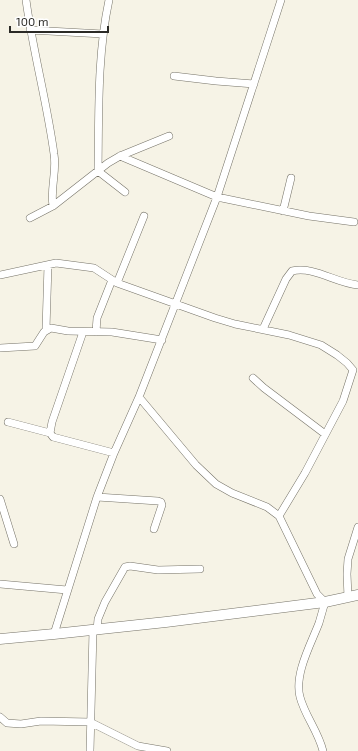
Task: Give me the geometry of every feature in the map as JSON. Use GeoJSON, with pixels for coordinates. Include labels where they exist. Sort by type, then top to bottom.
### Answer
{"type":"FeatureCollection","features":[{"type":"Feature","properties":{"kind":"street"},"geometry":{"type":"LineString","coordinates":[[26,0],[30,30],[54,154],[55,172],[51,191],[53,206]]}},
{"type":"Feature","properties":{"kind":"street"},"geometry":{"type":"LineString","coordinates":[[98,171],[99,101],[103,34],[109,0]]}},
{"type":"Feature","properties":{"kind":"street"},"geometry":{"type":"LineString","coordinates":[[54,634],[96,497],[162,340],[217,197],[281,0]]}},
{"type":"Feature","properties":{"kind":"street"},"geometry":{"type":"LineString","coordinates":[[30,30],[103,34]]}},
{"type":"Feature","properties":{"kind":"street"},"geometry":{"type":"LineString","coordinates":[[174,76],[254,84]]}},
{"type":"Feature","properties":{"kind":"street"},"geometry":{"type":"LineString","coordinates":[[30,218],[53,206],[120,156],[169,136]]}},
{"type":"Feature","properties":{"kind":"street"},"geometry":{"type":"LineString","coordinates":[[120,156],[217,197],[309,216],[354,222]]}},
{"type":"Feature","properties":{"kind":"street"},"geometry":{"type":"LineString","coordinates":[[98,171],[125,192]]}},
{"type":"Feature","properties":{"kind":"street"},"geometry":{"type":"LineString","coordinates":[[283,211],[291,178]]}},
{"type":"Feature","properties":{"kind":"street"},"geometry":{"type":"LineString","coordinates":[[96,332],[99,311],[144,216]]}},
{"type":"Feature","properties":{"kind":"street"},"geometry":{"type":"LineString","coordinates":[[0,275],[56,263],[94,268],[114,282],[176,304],[235,324],[289,335],[320,345],[337,355],[351,366],[353,370],[352,376],[343,401],[305,473],[279,516]]}},
{"type":"Feature","properties":{"kind":"street"},"geometry":{"type":"LineString","coordinates":[[0,348],[35,346],[46,330],[48,265]]}},
{"type":"Feature","properties":{"kind":"street"},"geometry":{"type":"LineString","coordinates":[[263,329],[286,279],[292,271],[304,270],[345,283],[358,285]]}},
{"type":"Feature","properties":{"kind":"street"},"geometry":{"type":"LineString","coordinates":[[46,330],[50,328],[83,332],[126,334],[162,340]]}},
{"type":"Feature","properties":{"kind":"street"},"geometry":{"type":"LineString","coordinates":[[50,433],[52,422],[83,332]]}},
{"type":"Feature","properties":{"kind":"street"},"geometry":{"type":"LineString","coordinates":[[253,378],[325,434]]}},
{"type":"Feature","properties":{"kind":"street"},"geometry":{"type":"LineString","coordinates":[[139,397],[196,465],[216,484],[232,493],[267,507],[279,516],[318,594],[324,602]]}},
{"type":"Feature","properties":{"kind":"street"},"geometry":{"type":"LineString","coordinates":[[8,422],[50,433],[53,437],[114,453]]}},
{"type":"Feature","properties":{"kind":"street"},"geometry":{"type":"LineString","coordinates":[[96,497],[161,502],[162,505],[154,529]]}},
{"type":"Feature","properties":{"kind":"street"},"geometry":{"type":"LineString","coordinates":[[0,499],[14,544]]}},
{"type":"Feature","properties":{"kind":"street"},"geometry":{"type":"LineString","coordinates":[[0,639],[95,630],[324,602],[353,596],[347,574],[348,559],[358,528]]}},
{"type":"Feature","properties":{"kind":"street"},"geometry":{"type":"LineString","coordinates":[[90,751],[95,630],[105,602],[125,567],[130,566],[158,570],[200,569]]}},
{"type":"Feature","properties":{"kind":"street"},"geometry":{"type":"LineString","coordinates":[[0,584],[67,590]]}},
{"type":"Feature","properties":{"kind":"street"},"geometry":{"type":"LineString","coordinates":[[323,751],[319,738],[303,706],[299,683],[304,660],[319,622],[324,602]]}},
{"type":"Feature","properties":{"kind":"street"},"geometry":{"type":"LineString","coordinates":[[0,718],[7,723],[21,724],[41,721],[90,722],[138,746],[166,751]]}}]}
